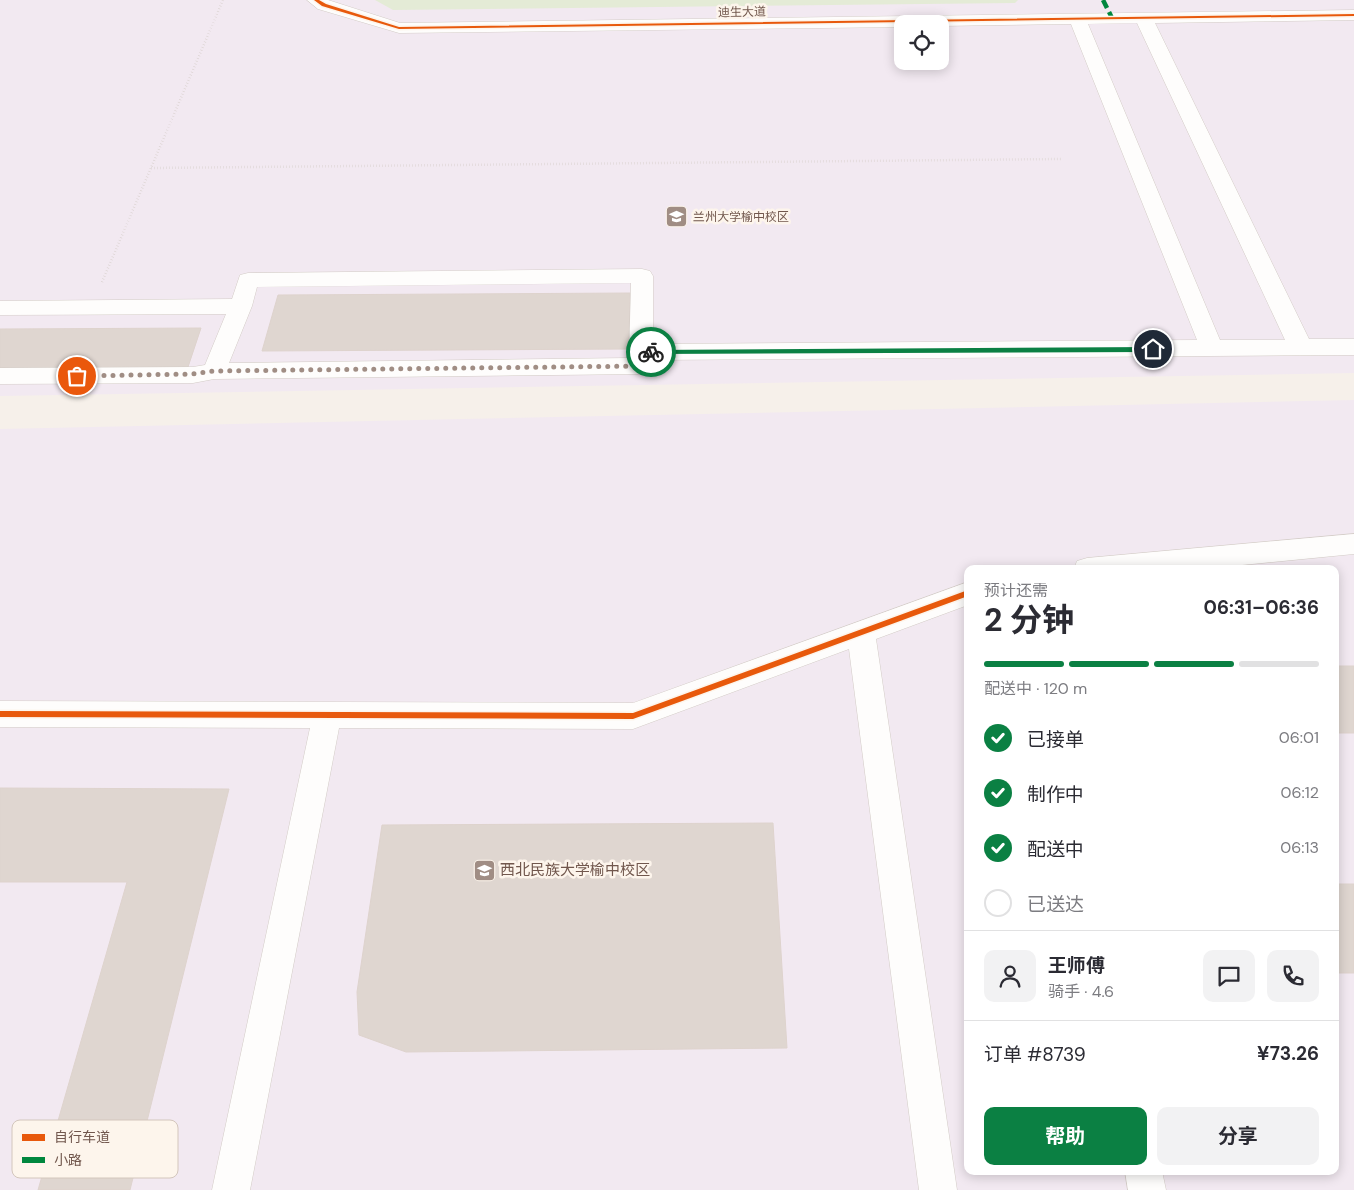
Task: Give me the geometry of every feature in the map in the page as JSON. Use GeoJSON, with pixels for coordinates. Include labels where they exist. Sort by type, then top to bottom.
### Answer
{"type":"FeatureCollection","features":[{"type":"Feature","properties":{"kind":"street","name":"迪生大道"},"geometry":{"type":"LineString","coordinates":[[316,0],[324,5],[399,28],[1354,14]]}},
{"type":"Feature","properties":{"kind":"street"},"geometry":{"type":"LineString","coordinates":[[1103,0],[1112,18]]}},
{"type":"Feature","properties":{"kind":"street"},"geometry":{"type":"LineString","coordinates":[[1143,17],[1301,348]]}},
{"type":"Feature","properties":{"kind":"street"},"geometry":{"type":"LineString","coordinates":[[1077,18],[1212,349]]}},
{"type":"Feature","properties":{"kind":"street"},"geometry":{"type":"LineString","coordinates":[[0,376],[193,374],[214,371],[642,366],[642,276],[248,280],[241,306],[214,371]]}},
{"type":"Feature","properties":{"kind":"street"},"geometry":{"type":"LineString","coordinates":[[0,308],[241,306]]}},
{"type":"Feature","properties":{"kind":"street"},"geometry":{"type":"LineString","coordinates":[[642,352],[1212,349],[1354,346]]}},
{"type":"Feature","properties":{"kind":"street"},"geometry":{"type":"LineString","coordinates":[[1130,565],[1354,544]]}},
{"type":"Feature","properties":{"kind":"street"},"geometry":{"type":"LineString","coordinates":[[0,714],[633,716],[964,594]]}},
{"type":"Feature","properties":{"kind":"street"},"geometry":{"type":"LineString","coordinates":[[861,632],[938,1190]]}},
{"type":"Feature","properties":{"kind":"street"},"geometry":{"type":"LineString","coordinates":[[231,1190],[327,715]]}},
{"type":"Feature","properties":{"kind":"street"},"geometry":{"type":"LineString","coordinates":[[1143,1175],[1146,1190]]}},
{"type":"Feature","properties":{"kind":"path"},"geometry":{"type":"LineString","coordinates":[[92,308],[223,0]]}},
{"type":"Feature","properties":{"kind":"path"},"geometry":{"type":"LineString","coordinates":[[151,168],[1061,159]]}},
{"type":"Feature","properties":{"kind":"shaded area","name":"兰州大学榆中校区"},"geometry":{"type":"Polygon","coordinates":[[[0,0],[1354,0],[1354,373],[0,396],[0,0]]]}},
{"type":"Feature","properties":{"kind":"shaded area","name":"西北民族大学榆中校区"},"geometry":{"type":"Polygon","coordinates":[[[1354,400],[1354,1190],[0,1190],[0,429],[1354,400]]]}},
{"type":"Feature","properties":{"kind":"green space"},"geometry":{"type":"Polygon","coordinates":[[[375,0],[1018,0],[1015,3],[393,10],[375,0]]]}},
{"type":"Feature","properties":{"kind":"building"},"geometry":{"type":"Polygon","coordinates":[[[630,293],[629,349],[262,351],[278,295],[630,293]]]}},
{"type":"Feature","properties":{"kind":"building"},"geometry":{"type":"Polygon","coordinates":[[[201,328],[187,370],[0,371],[0,329],[201,328]]]}},
{"type":"Feature","properties":{"kind":"building"},"geometry":{"type":"Polygon","coordinates":[[[1339,666],[1354,666],[1354,733],[1339,733],[1339,666]]]}},
{"type":"Feature","properties":{"kind":"building"},"geometry":{"type":"Polygon","coordinates":[[[0,788],[229,789],[147,1120],[58,1120],[127,882],[0,882],[0,788]]]}},
{"type":"Feature","properties":{"kind":"building"},"geometry":{"type":"Polygon","coordinates":[[[773,823],[787,1048],[406,1052],[359,1035],[357,992],[382,825],[773,823]]]}},
{"type":"Feature","properties":{"kind":"building"},"geometry":{"type":"Polygon","coordinates":[[[1339,884],[1354,884],[1354,973],[1339,973],[1339,884]]]}},
{"type":"Feature","properties":{"kind":"building"},"geometry":{"type":"Polygon","coordinates":[[[41,1178],[133,1178],[130,1190],[38,1190],[41,1178]]]}},
{"type":"Feature","properties":{"kind":"marked path"},"geometry":{"type":"LineString","coordinates":[[1103,0],[1112,18]]}},
{"type":"Feature","properties":{"kind":"cycle path"},"geometry":{"type":"LineString","coordinates":[[316,0],[324,5],[399,28],[1354,15]]}},
{"type":"Feature","properties":{"kind":"cycle path"},"geometry":{"type":"LineString","coordinates":[[0,714],[633,716],[964,594]]}},
{"type":"Feature","properties":{"kind":"way so far"},"geometry":{"type":"LineString","coordinates":[[77,376],[193,374],[214,371],[642,366],[642,352],[651,352]]}},
{"type":"Feature","properties":{"kind":"place","name":"兰州大学榆中校区"},"geometry":{"type":"Point","coordinates":[677,217]}},
{"type":"Feature","properties":{"kind":"place","name":"西北民族大学榆中校区"},"geometry":{"type":"Point","coordinates":[484,870]}},
{"type":"Feature","properties":{"kind":"route"},"geometry":{"type":"LineString","coordinates":[[651,352],[1153,349]]}}]}
